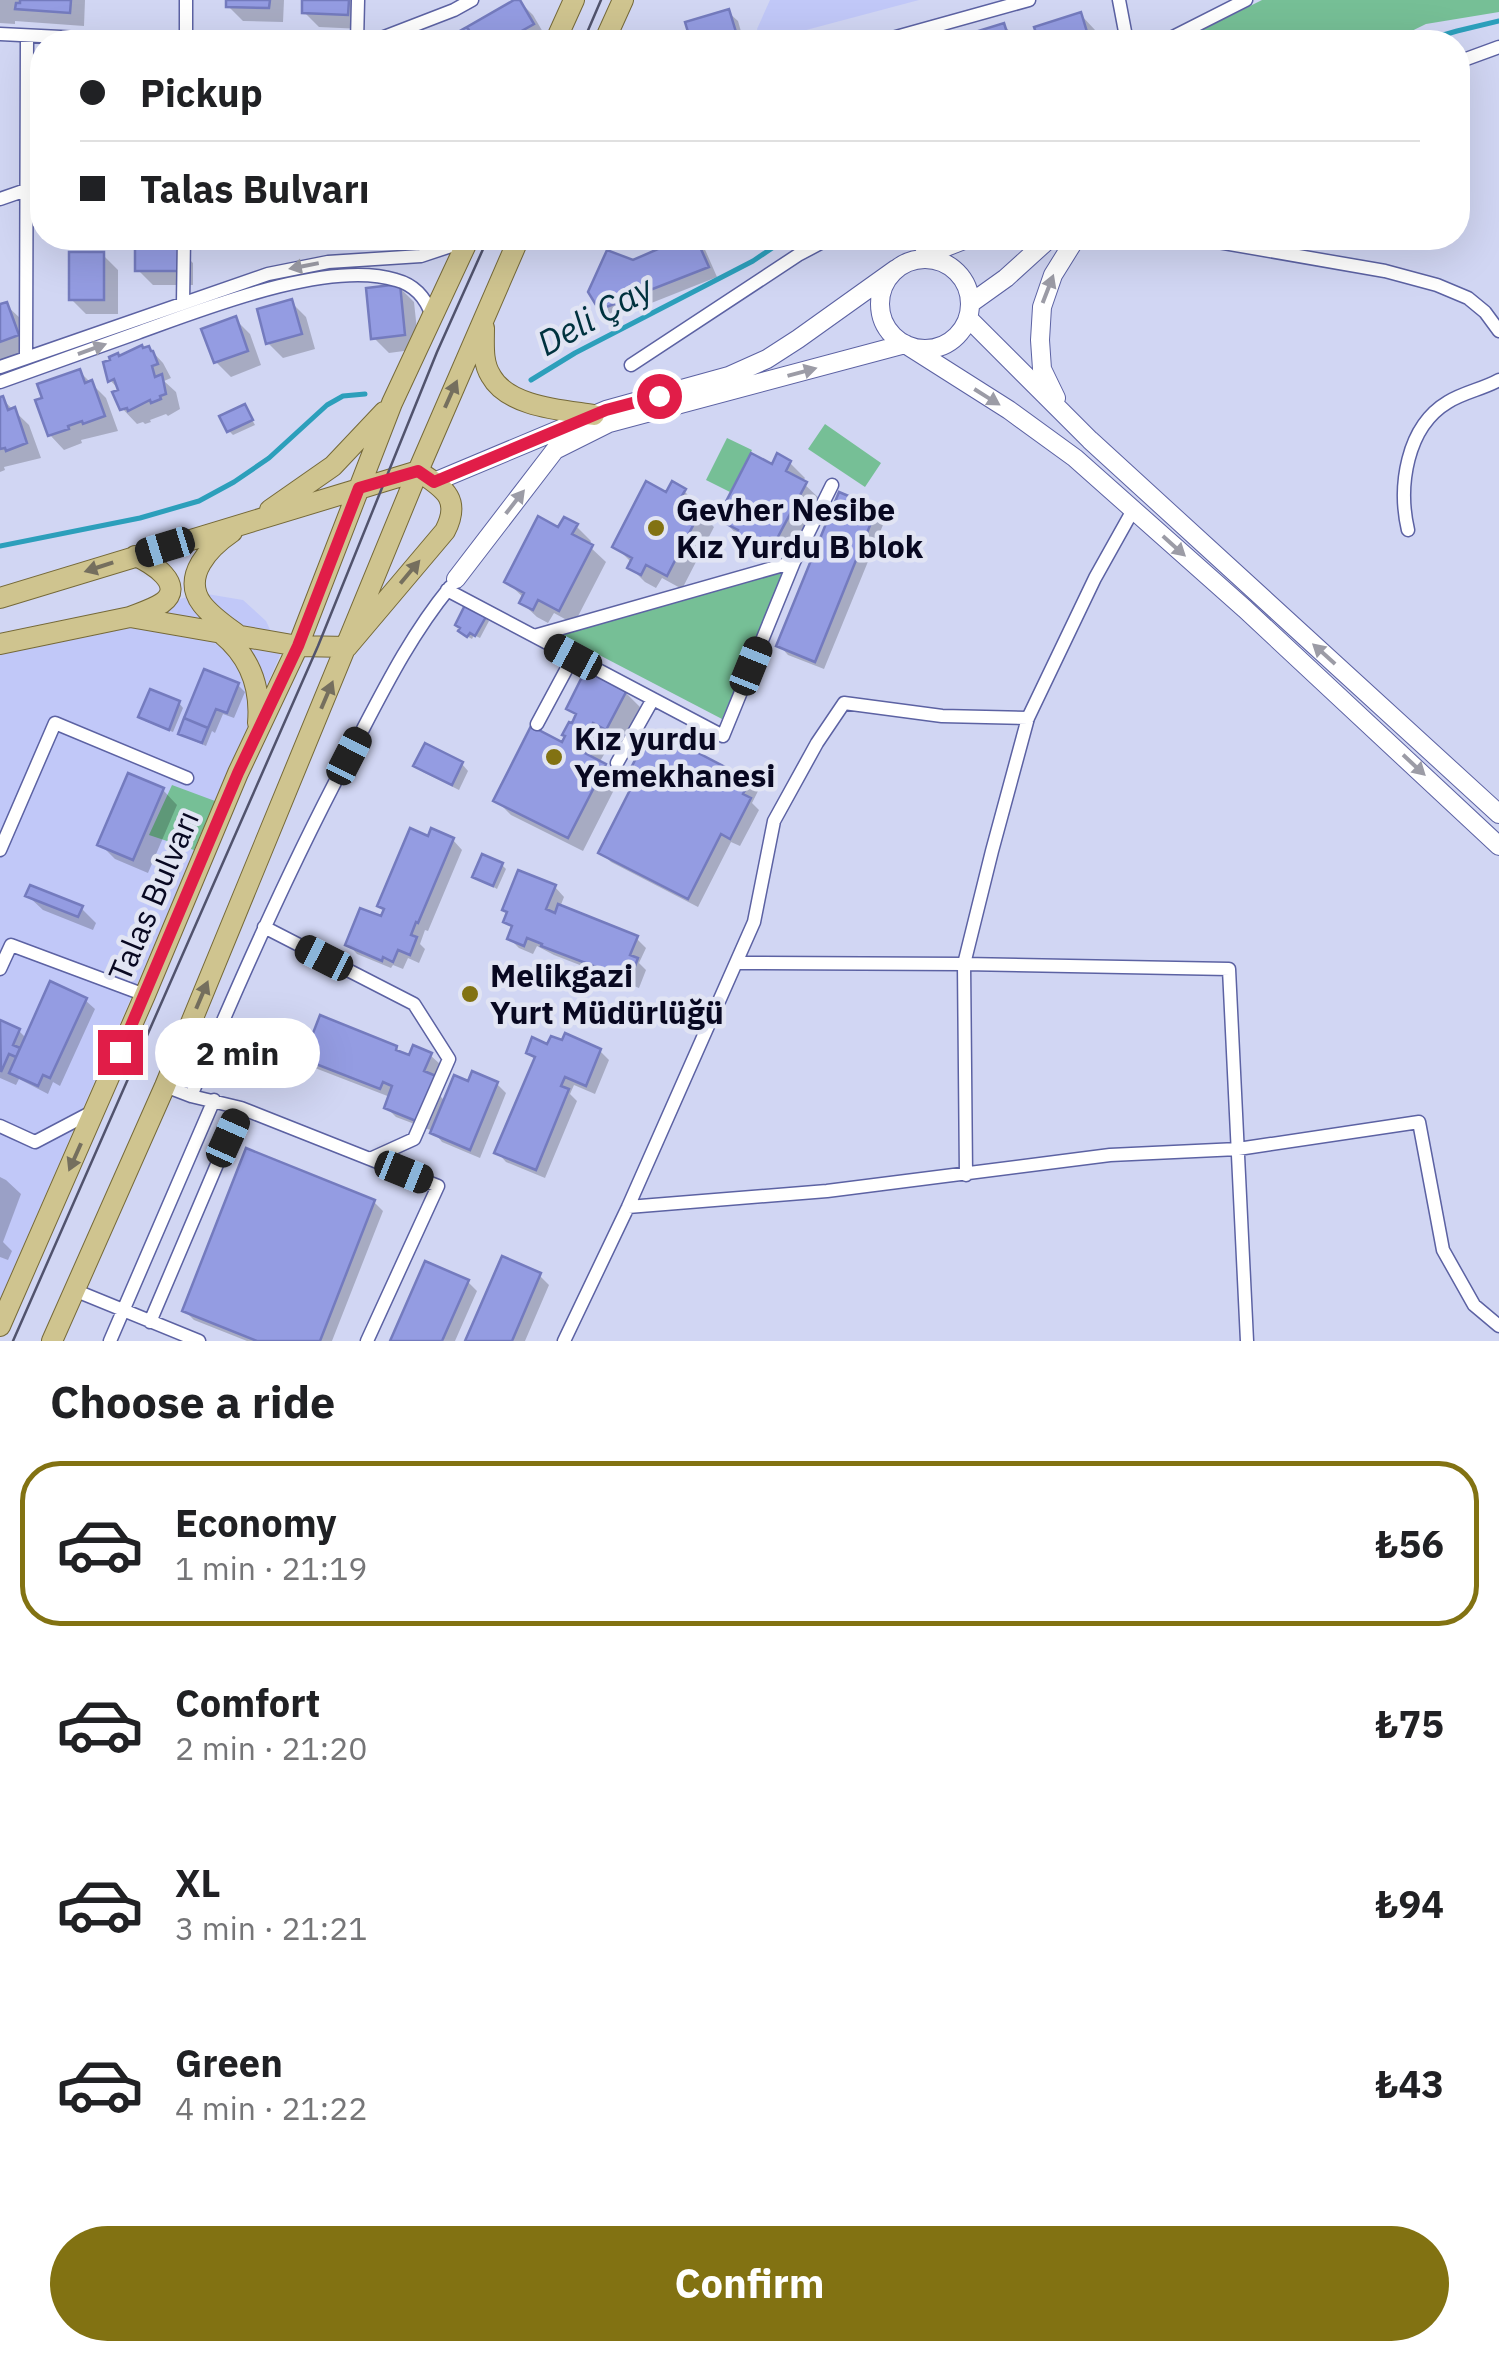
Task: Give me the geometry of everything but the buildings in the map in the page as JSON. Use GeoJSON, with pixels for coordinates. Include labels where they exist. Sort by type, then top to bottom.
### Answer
{"type":"FeatureCollection","features":[{"type":"Feature","properties":{"kind":"main road"},"geometry":{"type":"LineString","coordinates":[[560,30],[574,0]]}},
{"type":"Feature","properties":{"kind":"main road"},"geometry":{"type":"LineString","coordinates":[[609,30],[623,0]]}},
{"type":"Feature","properties":{"kind":"main road"},"geometry":{"type":"LineString","coordinates":[[257,733],[259,705],[253,676],[230,634],[196,593],[200,565],[212,548],[231,533],[334,466],[392,403],[464,250]]}},
{"type":"Feature","properties":{"kind":"main road"},"geometry":{"type":"LineString","coordinates":[[52,1341],[165,1086],[387,549],[426,476],[485,317],[515,250]]}},
{"type":"Feature","properties":{"kind":"main road"},"geometry":{"type":"LineString","coordinates":[[485,317],[483,352],[491,378],[533,405],[594,415]]}},
{"type":"Feature","properties":{"kind":"main road","name":"Talas Bulvarı"},"geometry":{"type":"LineString","coordinates":[[0,1326],[298,646],[392,403]]}},
{"type":"Feature","properties":{"kind":"main road"},"geometry":{"type":"LineString","coordinates":[[0,598],[359,488],[426,476],[450,498],[449,522],[347,647]]}},
{"type":"Feature","properties":{"kind":"main road"},"geometry":{"type":"LineString","coordinates":[[0,644],[130,617],[164,602],[170,585],[164,573],[135,556]]}},
{"type":"Feature","properties":{"kind":"main road"},"geometry":{"type":"LineString","coordinates":[[130,617],[298,646],[347,647]]}},
{"type":"Feature","properties":{"kind":"street"},"geometry":{"type":"LineString","coordinates":[[186,0],[186,30]]}},
{"type":"Feature","properties":{"kind":"street"},"geometry":{"type":"LineString","coordinates":[[357,30],[358,0]]}},
{"type":"Feature","properties":{"kind":"street"},"geometry":{"type":"LineString","coordinates":[[398,30],[472,0]]}},
{"type":"Feature","properties":{"kind":"street"},"geometry":{"type":"LineString","coordinates":[[921,30],[1029,0]]}},
{"type":"Feature","properties":{"kind":"street"},"geometry":{"type":"LineString","coordinates":[[1120,0],[1126,30]]}},
{"type":"Feature","properties":{"kind":"street"},"geometry":{"type":"LineString","coordinates":[[1187,30],[1246,0]]}},
{"type":"Feature","properties":{"kind":"street"},"geometry":{"type":"LineString","coordinates":[[0,34],[30,36]]}},
{"type":"Feature","properties":{"kind":"street"},"geometry":{"type":"LineString","coordinates":[[26,358],[27,36]]}},
{"type":"Feature","properties":{"kind":"street"},"geometry":{"type":"LineString","coordinates":[[1470,58],[1499,47]]}},
{"type":"Feature","properties":{"kind":"street"},"geometry":{"type":"LineString","coordinates":[[0,199],[26,190]]}},
{"type":"Feature","properties":{"kind":"street"},"geometry":{"type":"LineString","coordinates":[[183,303],[184,250]]}},
{"type":"Feature","properties":{"kind":"street"},"geometry":{"type":"LineString","coordinates":[[0,367],[289,268],[421,256],[438,250]]}},
{"type":"Feature","properties":{"kind":"street"},"geometry":{"type":"LineString","coordinates":[[631,365],[807,250]]}},
{"type":"Feature","properties":{"kind":"street"},"geometry":{"type":"LineString","coordinates":[[426,476],[594,415],[729,376],[798,340],[902,266],[940,250]]}},
{"type":"Feature","properties":{"kind":"street"},"geometry":{"type":"LineString","coordinates":[[191,1096],[264,927],[390,676],[419,627],[556,450],[609,422],[905,344],[920,349],[950,343],[961,332],[970,311],[1037,250]]}},
{"type":"Feature","properties":{"kind":"street"},"geometry":{"type":"LineString","coordinates":[[1063,412],[1042,369],[1040,340],[1042,306],[1053,275],[1069,250]]}},
{"type":"Feature","properties":{"kind":"street"},"geometry":{"type":"LineString","coordinates":[[1265,250],[1385,271],[1437,285],[1477,304],[1499,331]]}},
{"type":"Feature","properties":{"kind":"street"},"geometry":{"type":"LineString","coordinates":[[1499,814],[1105,454],[970,311],[968,288],[950,266],[922,259],[902,266],[887,280],[880,308],[892,335],[1062,448],[1246,609],[1499,846]]}},
{"type":"Feature","properties":{"kind":"street"},"geometry":{"type":"LineString","coordinates":[[0,382],[205,309],[321,278],[376,276],[401,281],[424,298],[432,317]]}},
{"type":"Feature","properties":{"kind":"street"},"geometry":{"type":"LineString","coordinates":[[1408,530],[1404,502],[1406,471],[1410,454],[1427,422],[1446,403],[1499,380]]}},
{"type":"Feature","properties":{"kind":"street"},"geometry":{"type":"LineString","coordinates":[[452,585],[534,636],[723,736],[794,562],[832,486]]}},
{"type":"Feature","properties":{"kind":"street"},"geometry":{"type":"LineString","coordinates":[[966,1174],[964,964],[1028,718],[1133,510]]}},
{"type":"Feature","properties":{"kind":"street"},"geometry":{"type":"LineString","coordinates":[[534,636],[794,562]]}},
{"type":"Feature","properties":{"kind":"street"},"geometry":{"type":"LineString","coordinates":[[536,724],[573,657]]}},
{"type":"Feature","properties":{"kind":"street"},"geometry":{"type":"LineString","coordinates":[[618,763],[653,699]]}},
{"type":"Feature","properties":{"kind":"street"},"geometry":{"type":"LineString","coordinates":[[564,1341],[738,962],[754,922],[774,820],[817,742],[844,703],[942,716],[1028,718]]}},
{"type":"Feature","properties":{"kind":"street"},"geometry":{"type":"LineString","coordinates":[[0,850],[54,723],[187,778]]}},
{"type":"Feature","properties":{"kind":"street"},"geometry":{"type":"LineString","coordinates":[[264,927],[414,1004],[449,1059],[414,1139],[370,1159]]}},
{"type":"Feature","properties":{"kind":"street"},"geometry":{"type":"LineString","coordinates":[[0,969],[11,946],[145,995]]}},
{"type":"Feature","properties":{"kind":"street"},"geometry":{"type":"LineString","coordinates":[[738,962],[1229,969],[1247,1341]]}},
{"type":"Feature","properties":{"kind":"street"},"geometry":{"type":"LineString","coordinates":[[165,1086],[241,1108],[438,1186],[366,1341]]}},
{"type":"Feature","properties":{"kind":"street"},"geometry":{"type":"LineString","coordinates":[[110,1341],[214,1100]]}},
{"type":"Feature","properties":{"kind":"street"},"geometry":{"type":"LineString","coordinates":[[150,1322],[241,1108]]}},
{"type":"Feature","properties":{"kind":"street"},"geometry":{"type":"LineString","coordinates":[[0,1126],[35,1142],[96,1110]]}},
{"type":"Feature","properties":{"kind":"street"},"geometry":{"type":"LineString","coordinates":[[628,1207],[826,1191],[1110,1155],[1238,1149],[1419,1122],[1443,1250],[1474,1304],[1499,1326]]}},
{"type":"Feature","properties":{"kind":"street"},"geometry":{"type":"LineString","coordinates":[[74,1290],[199,1341]]}},
{"type":"Feature","properties":{"kind":"shaded area"},"geometry":{"type":"Polygon","coordinates":[[[770,0],[919,0],[806,30],[757,29],[770,0]]]}},
{"type":"Feature","properties":{"kind":"shaded area"},"geometry":{"type":"Polygon","coordinates":[[[201,593],[243,600],[266,621],[281,653],[0,1299],[0,650],[201,593]]]}},
{"type":"Feature","properties":{"kind":"green space"},"geometry":{"type":"Polygon","coordinates":[[[1262,0],[1499,0],[1499,12],[1426,24],[1414,30],[1202,30],[1262,0]]]}},
{"type":"Feature","properties":{"kind":"green space"},"geometry":{"type":"Polygon","coordinates":[[[825,424],[881,463],[865,487],[808,449],[825,424]]]}},
{"type":"Feature","properties":{"kind":"green space"},"geometry":{"type":"Polygon","coordinates":[[[727,438],[752,450],[732,493],[706,480],[727,438]]]}},
{"type":"Feature","properties":{"kind":"green space"},"geometry":{"type":"Polygon","coordinates":[[[788,566],[722,719],[559,634],[788,566]]]}},
{"type":"Feature","properties":{"kind":"green space"},"geometry":{"type":"Polygon","coordinates":[[[172,785],[215,801],[194,850],[149,835],[172,785]]]}},
{"type":"Feature","properties":{"kind":"waterway","name":"Deli Çay"},"geometry":{"type":"LineString","coordinates":[[1461,30],[1499,21]]}},
{"type":"Feature","properties":{"kind":"waterway","name":"Deli Çay"},"geometry":{"type":"LineString","coordinates":[[531,380],[769,250]]}},
{"type":"Feature","properties":{"kind":"waterway"},"geometry":{"type":"LineString","coordinates":[[0,546],[140,518],[199,501],[269,458],[327,405],[343,396],[365,394]]}},
{"type":"Feature","properties":{"kind":"tram line"},"geometry":{"type":"LineString","coordinates":[[588,30],[601,0]]}},
{"type":"Feature","properties":{"kind":"tram line"},"geometry":{"type":"LineString","coordinates":[[13,1341],[318,646],[483,250]]}},
{"type":"Feature","properties":{"kind":"place","name":"Gevher Nesibe Kız Yurdu B blok"},"geometry":{"type":"Point","coordinates":[656,528]}},
{"type":"Feature","properties":{"kind":"place","name":"Kız yurdu Yemekhanesi"},"geometry":{"type":"Point","coordinates":[554,757]}},
{"type":"Feature","properties":{"kind":"place","name":"Melikgazi Yurt Müdürlüğü"},"geometry":{"type":"Point","coordinates":[470,994]}},
{"type":"Feature","properties":{"kind":"route"},"geometry":{"type":"LineString","coordinates":[[120,1052],[238,773],[298,646],[359,488],[418,471],[434,482],[606,410],[659,396]]}}]}
